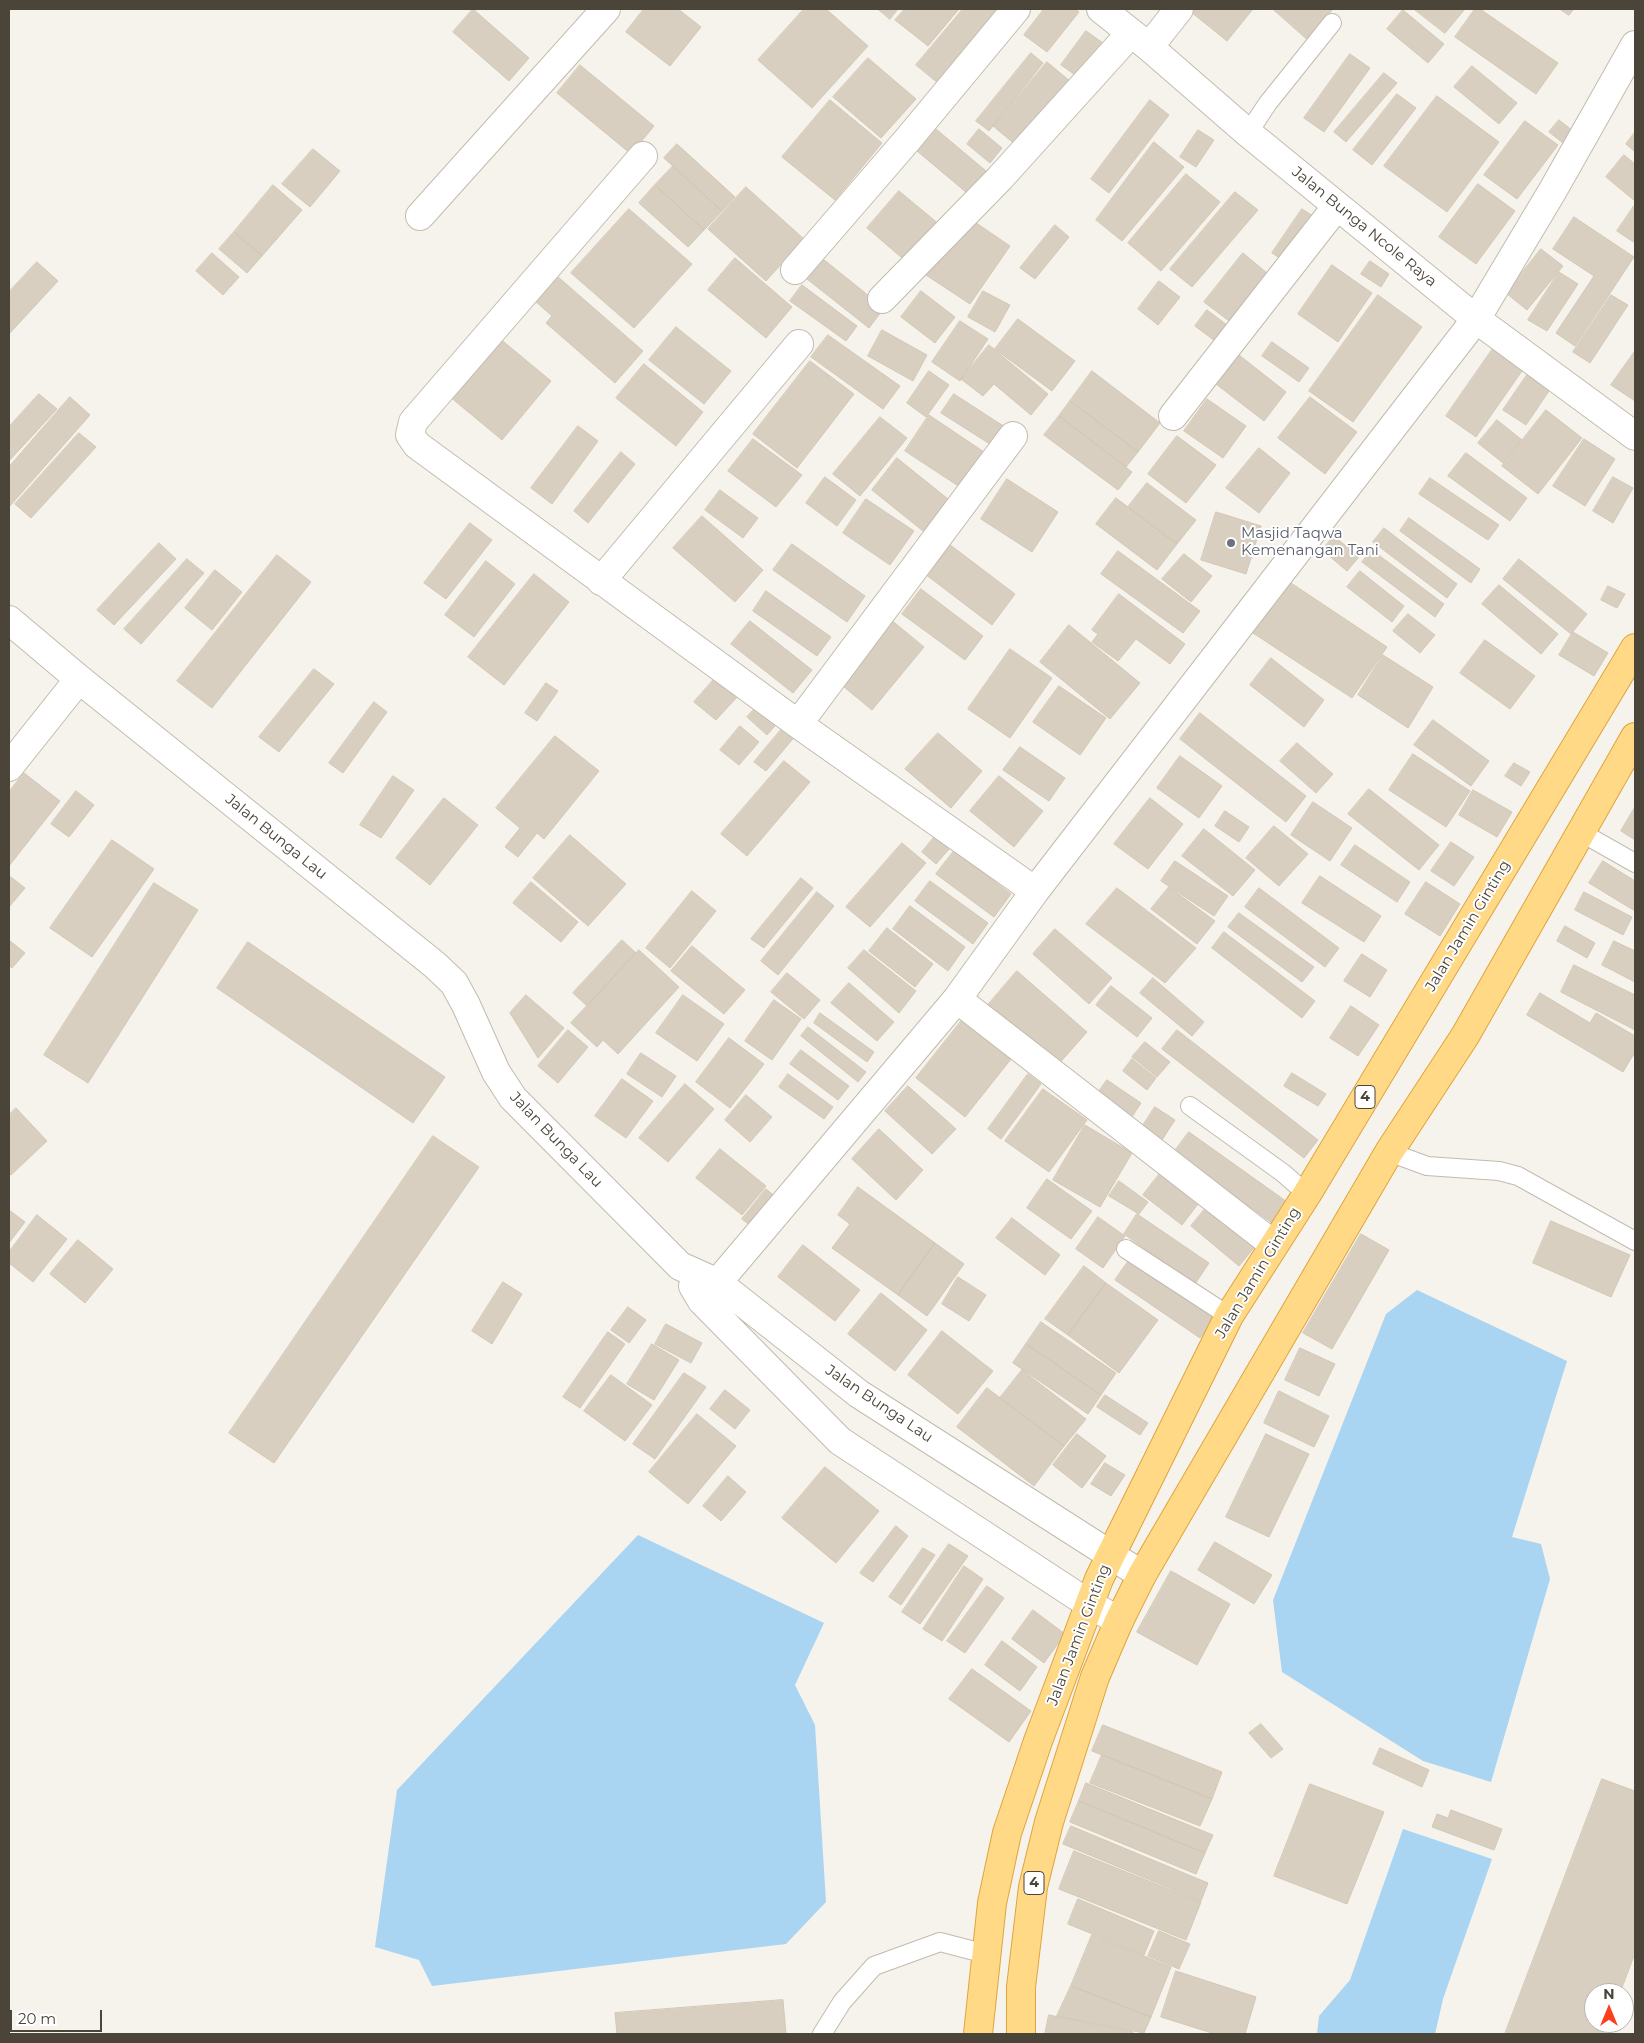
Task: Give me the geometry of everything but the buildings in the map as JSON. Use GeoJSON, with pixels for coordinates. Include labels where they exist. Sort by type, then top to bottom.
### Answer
{"type":"FeatureCollection","features":[{"type":"Feature","properties":{"kind":"highway","name":"Jalan Jamin Ginting"},"geometry":{"type":"LineString","coordinates":[[978,2034],[992,1903],[1006,1832],[1089,1604],[1111,1554],[1229,1316],[1273,1244],[1307,1194],[1635,648]]}},
{"type":"Feature","properties":{"kind":"highway","name":"Jalan Jamin Ginting"},"geometry":{"type":"LineString","coordinates":[[1021,2034],[1021,1987],[1033,1887],[1049,1822],[1075,1736],[1096,1677],[1120,1621],[1142,1575],[1389,1152],[1465,1036],[1635,738]]}},
{"type":"Feature","properties":{"kind":"street"},"geometry":{"type":"LineString","coordinates":[[420,216],[606,9]]}},
{"type":"Feature","properties":{"kind":"street"},"geometry":{"type":"LineString","coordinates":[[795,270],[909,138],[1016,9]]}},
{"type":"Feature","properties":{"kind":"street","name":"Jalan Bunga Ncole Raya"},"geometry":{"type":"LineString","coordinates":[[1100,9],[1248,133],[1476,319],[1635,436]]}},
{"type":"Feature","properties":{"kind":"street"},"geometry":{"type":"LineString","coordinates":[[882,299],[1139,40],[1179,9]]}},
{"type":"Feature","properties":{"kind":"street"},"geometry":{"type":"LineString","coordinates":[[1120,1621],[1089,1604],[840,1441],[710,1292],[957,999],[1035,891],[1476,319],[1553,190],[1635,45]]}},
{"type":"Feature","properties":{"kind":"street"},"geometry":{"type":"LineString","coordinates":[[643,156],[412,422],[410,435],[417,445],[601,581],[798,724],[1035,891]]}},
{"type":"Feature","properties":{"kind":"street"},"geometry":{"type":"LineString","coordinates":[[1173,416],[1337,206]]}},
{"type":"Feature","properties":{"kind":"street"},"geometry":{"type":"LineString","coordinates":[[601,581],[800,344]]}},
{"type":"Feature","properties":{"kind":"street"},"geometry":{"type":"LineString","coordinates":[[798,724],[1013,436]]}},
{"type":"Feature","properties":{"kind":"street","name":"Jalan Bunga Lau"},"geometry":{"type":"LineString","coordinates":[[9,620],[79,679],[435,965],[454,983],[496,1072],[513,1098],[680,1266],[710,1292],[859,1394],[1142,1575]]}},
{"type":"Feature","properties":{"kind":"street"},"geometry":{"type":"LineString","coordinates":[[9,767],[79,679]]}},
{"type":"Feature","properties":{"kind":"street"},"geometry":{"type":"LineString","coordinates":[[957,999],[1273,1244]]}},
{"type":"Feature","properties":{"kind":"lane"},"geometry":{"type":"LineString","coordinates":[[1248,133],[1268,103],[1332,24]]}},
{"type":"Feature","properties":{"kind":"lane"},"geometry":{"type":"LineString","coordinates":[[1582,833],[1635,863]]}},
{"type":"Feature","properties":{"kind":"lane"},"geometry":{"type":"LineString","coordinates":[[1190,1106],[1282,1173],[1307,1194]]}},
{"type":"Feature","properties":{"kind":"lane"},"geometry":{"type":"LineString","coordinates":[[1389,1152],[1427,1166],[1499,1171],[1518,1176],[1635,1241]]}},
{"type":"Feature","properties":{"kind":"lane"},"geometry":{"type":"LineString","coordinates":[[1126,1249],[1229,1316]]}},
{"type":"Feature","properties":{"kind":"lane"},"geometry":{"type":"LineString","coordinates":[[822,2034],[842,2002],[874,1966],[940,1942],[986,1954]]}},
{"type":"Feature","properties":{"kind":"water"},"geometry":{"type":"Polygon","coordinates":[[[1417,1290],[1567,1361],[1512,1537],[1541,1544],[1550,1579],[1491,1782],[1423,1761],[1282,1672],[1273,1600],[1386,1314],[1417,1290]]]}},
{"type":"Feature","properties":{"kind":"water"},"geometry":{"type":"Polygon","coordinates":[[[638,1535],[824,1623],[795,1685],[815,1725],[826,1902],[786,1944],[432,1986],[419,1960],[375,1947],[397,1790],[638,1535]]]}},
{"type":"Feature","properties":{"kind":"water"},"geometry":{"type":"Polygon","coordinates":[[[1403,1829],[1492,1859],[1443,1999],[1435,2034],[1317,2034],[1319,2016],[1350,1980],[1403,1829]]]}},
{"type":"Feature","properties":{"kind":"place","name":"Masjid Taqwa Kemenangan Tani"},"geometry":{"type":"Point","coordinates":[1231,543]}}]}
